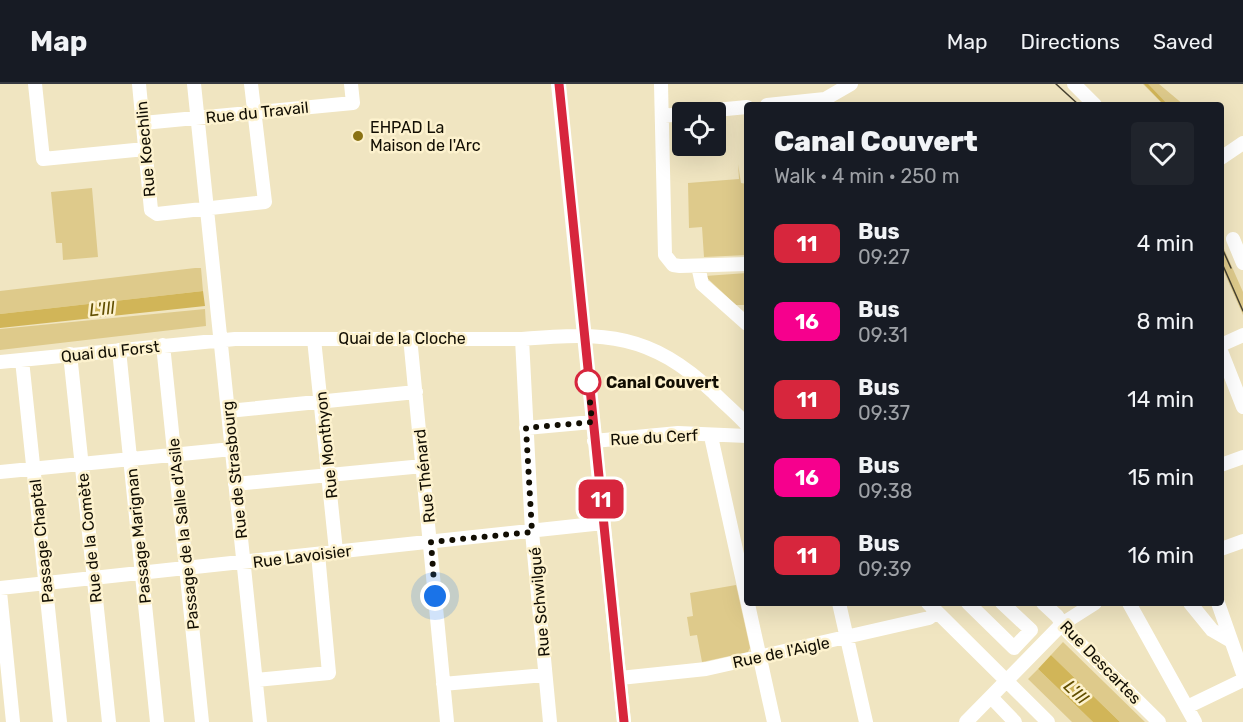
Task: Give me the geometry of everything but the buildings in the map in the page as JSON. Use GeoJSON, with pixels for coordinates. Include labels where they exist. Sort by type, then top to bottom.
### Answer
{"type":"FeatureCollection","features":[{"type":"Feature","properties":{"kind":"street"},"geometry":{"type":"LineString","coordinates":[[35,84],[43,159],[145,150]]}},
{"type":"Feature","properties":{"kind":"street","name":"Rue Koechlin"},"geometry":{"type":"LineString","coordinates":[[139,84],[151,210],[153,213],[207,208]]}},
{"type":"Feature","properties":{"kind":"street"},"geometry":{"type":"LineString","coordinates":[[194,84],[207,208],[265,202],[251,84]]}},
{"type":"Feature","properties":{"kind":"street","name":"Rue du Travail"},"geometry":{"type":"LineString","coordinates":[[143,123],[353,103],[351,84]]}},
{"type":"Feature","properties":{"kind":"street"},"geometry":{"type":"LineString","coordinates":[[558,84],[624,722]]}},
{"type":"Feature","properties":{"kind":"street"},"geometry":{"type":"LineString","coordinates":[[661,84],[664,247],[668,261],[680,266],[744,264]]}},
{"type":"Feature","properties":{"kind":"street"},"geometry":{"type":"LineString","coordinates":[[796,102],[825,99],[851,84]]}},
{"type":"Feature","properties":{"kind":"street"},"geometry":{"type":"LineString","coordinates":[[1074,84],[1092,102]]}},
{"type":"Feature","properties":{"kind":"street"},"geometry":{"type":"LineString","coordinates":[[726,109],[744,107]]}},
{"type":"Feature","properties":{"kind":"street"},"geometry":{"type":"LineString","coordinates":[[662,116],[672,115]]}},
{"type":"Feature","properties":{"kind":"street"},"geometry":{"type":"LineString","coordinates":[[1224,157],[1241,150]]}},
{"type":"Feature","properties":{"kind":"street","name":"Rue de Strasbourg"},"geometry":{"type":"LineString","coordinates":[[207,208],[260,722]]}},
{"type":"Feature","properties":{"kind":"street"},"geometry":{"type":"LineString","coordinates":[[1233,238],[1243,263]]}},
{"type":"Feature","properties":{"kind":"street"},"geometry":{"type":"LineString","coordinates":[[698,266],[702,284],[744,321]]}},
{"type":"Feature","properties":{"kind":"street","name":"Quai de la Cloche"},"geometry":{"type":"LineString","coordinates":[[220,340],[522,339],[583,331],[648,346],[672,358],[691,371],[744,423]]}},
{"type":"Feature","properties":{"kind":"street"},"geometry":{"type":"LineString","coordinates":[[1224,344],[1243,335]]}},
{"type":"Feature","properties":{"kind":"street","name":"Rue Thénard"},"geometry":{"type":"LineString","coordinates":[[410,338],[447,722]]}},
{"type":"Feature","properties":{"kind":"street","name":"Rue Monthyon"},"geometry":{"type":"LineString","coordinates":[[314,339],[336,551]]}},
{"type":"Feature","properties":{"kind":"street","name":"Rue Schwilgué"},"geometry":{"type":"LineString","coordinates":[[522,339],[532,532],[550,722]]}},
{"type":"Feature","properties":{"kind":"street","name":"Quai du Forst"},"geometry":{"type":"LineString","coordinates":[[0,362],[220,340]]}},
{"type":"Feature","properties":{"kind":"street","name":"Passage de la Salle d'Asile"},"geometry":{"type":"LineString","coordinates":[[163,345],[202,722]]}},
{"type":"Feature","properties":{"kind":"street","name":"Passage Marignan"},"geometry":{"type":"LineString","coordinates":[[119,350],[157,722]]}},
{"type":"Feature","properties":{"kind":"street","name":"Rue de la Comète"},"geometry":{"type":"LineString","coordinates":[[70,354],[109,722]]}},
{"type":"Feature","properties":{"kind":"street"},"geometry":{"type":"LineString","coordinates":[[1224,359],[1243,407]]}},
{"type":"Feature","properties":{"kind":"street","name":"Passage Chaptal"},"geometry":{"type":"LineString","coordinates":[[22,360],[60,722]]}},
{"type":"Feature","properties":{"kind":"street"},"geometry":{"type":"LineString","coordinates":[[228,411],[416,392]]}},
{"type":"Feature","properties":{"kind":"street"},"geometry":{"type":"LineString","coordinates":[[526,428],[592,422]]}},
{"type":"Feature","properties":{"kind":"street","name":"Rue du Cerf"},"geometry":{"type":"LineString","coordinates":[[594,441],[678,433],[744,436]]}},
{"type":"Feature","properties":{"kind":"street","name":"Rue du Cerf"},"geometry":{"type":"LineString","coordinates":[[714,435],[712,441],[744,591]]}},
{"type":"Feature","properties":{"kind":"street"},"geometry":{"type":"LineString","coordinates":[[0,472],[232,449]]}},
{"type":"Feature","properties":{"kind":"street"},"geometry":{"type":"LineString","coordinates":[[1224,464],[1243,457]]}},
{"type":"Feature","properties":{"kind":"street"},"geometry":{"type":"LineString","coordinates":[[235,484],[423,466]]}},
{"type":"Feature","properties":{"kind":"street","name":"Rue Lavoisier"},"geometry":{"type":"LineString","coordinates":[[0,590],[603,523]]}},
{"type":"Feature","properties":{"kind":"street"},"geometry":{"type":"LineString","coordinates":[[1224,548],[1243,541]]}},
{"type":"Feature","properties":{"kind":"street"},"geometry":{"type":"LineString","coordinates":[[256,680],[329,673],[318,554]]}},
{"type":"Feature","properties":{"kind":"street"},"geometry":{"type":"LineString","coordinates":[[0,590],[14,722]]}},
{"type":"Feature","properties":{"kind":"street","name":"Rue du Cerf"},"geometry":{"type":"LineString","coordinates":[[747,606],[774,722]]}},
{"type":"Feature","properties":{"kind":"street"},"geometry":{"type":"LineString","coordinates":[[840,606],[866,722]]}},
{"type":"Feature","properties":{"kind":"street"},"geometry":{"type":"LineString","coordinates":[[971,606],[1014,648],[1031,630],[1005,606]]}},
{"type":"Feature","properties":{"kind":"street","name":"Rue Descartes"},"geometry":{"type":"LineString","coordinates":[[1045,606],[1057,628],[1160,722]]}},
{"type":"Feature","properties":{"kind":"street"},"geometry":{"type":"LineString","coordinates":[[966,722],[1057,628],[1090,606]]}},
{"type":"Feature","properties":{"kind":"street"},"geometry":{"type":"LineString","coordinates":[[1131,606],[1195,722]]}},
{"type":"Feature","properties":{"kind":"street"},"geometry":{"type":"LineString","coordinates":[[1192,606],[1212,630],[1231,641]]}},
{"type":"Feature","properties":{"kind":"street"},"geometry":{"type":"LineString","coordinates":[[1219,606],[1243,674]]}},
{"type":"Feature","properties":{"kind":"street"},"geometry":{"type":"LineString","coordinates":[[932,608],[1048,722]]}},
{"type":"Feature","properties":{"kind":"street","name":"Rue de l'Aigle"},"geometry":{"type":"LineString","coordinates":[[620,678],[706,669],[846,638],[929,618],[932,608]]}},
{"type":"Feature","properties":{"kind":"street"},"geometry":{"type":"LineString","coordinates":[[443,684],[545,675]]}},
{"type":"Feature","properties":{"kind":"street"},"geometry":{"type":"LineString","coordinates":[[1187,707],[1243,680]]}},
{"type":"Feature","properties":{"kind":"street"},"geometry":{"type":"LineString","coordinates":[[991,697],[1016,722]]}},
{"type":"Feature","properties":{"kind":"shaded area"},"geometry":{"type":"Polygon","coordinates":[[[1143,84],[1159,84],[1180,102],[1161,102],[1143,84]]]}},
{"type":"Feature","properties":{"kind":"shaded area"},"geometry":{"type":"Polygon","coordinates":[[[738,164],[741,183],[744,184],[744,255],[704,257],[702,227],[689,228],[688,183],[739,179],[738,164]]]}},
{"type":"Feature","properties":{"kind":"shaded area"},"geometry":{"type":"Polygon","coordinates":[[[92,188],[98,257],[63,260],[62,243],[56,243],[51,192],[92,188]]]}},
{"type":"Feature","properties":{"kind":"shaded area"},"geometry":{"type":"Polygon","coordinates":[[[1224,249],[1243,292],[1243,315],[1224,272],[1224,249]]]}},
{"type":"Feature","properties":{"kind":"shaded area"},"geometry":{"type":"Polygon","coordinates":[[[201,268],[203,291],[0,314],[0,291],[201,268]]]}},
{"type":"Feature","properties":{"kind":"shaded area"},"geometry":{"type":"Polygon","coordinates":[[[744,273],[744,305],[736,305],[705,276],[744,273]]]}},
{"type":"Feature","properties":{"kind":"shaded area"},"geometry":{"type":"Polygon","coordinates":[[[205,309],[206,326],[0,350],[0,329],[205,309]]]}},
{"type":"Feature","properties":{"kind":"shaded area"},"geometry":{"type":"Polygon","coordinates":[[[736,585],[750,648],[748,652],[702,662],[697,635],[690,636],[687,617],[693,616],[690,593],[736,585]]]}},
{"type":"Feature","properties":{"kind":"shaded area"},"geometry":{"type":"Polygon","coordinates":[[[1063,642],[1145,722],[1120,722],[1051,655],[1063,642]]]}},
{"type":"Feature","properties":{"kind":"shaded area"},"geometry":{"type":"Polygon","coordinates":[[[1038,669],[1093,722],[1072,722],[1028,679],[1038,669]]]}},
{"type":"Feature","properties":{"kind":"water","name":"L'Ill"},"geometry":{"type":"Polygon","coordinates":[[[203,291],[205,306],[0,328],[0,314],[203,291]]]}},
{"type":"Feature","properties":{"kind":"water"},"geometry":{"type":"Polygon","coordinates":[[[1051,655],[1120,722],[1093,722],[1038,669],[1051,655]]]}},
{"type":"Feature","properties":{"kind":"waterway"},"geometry":{"type":"LineString","coordinates":[[1146,84],[1163,102]]}},
{"type":"Feature","properties":{"kind":"tram line"},"geometry":{"type":"LineString","coordinates":[[1056,84],[1076,102]]}},
{"type":"Feature","properties":{"kind":"tram line"},"geometry":{"type":"LineString","coordinates":[[1224,253],[1231,268]]}},
{"type":"Feature","properties":{"kind":"tram line"},"geometry":{"type":"LineString","coordinates":[[1224,268],[1243,311]]}},
{"type":"Feature","properties":{"kind":"bus line","name":"11"},"geometry":{"type":"LineString","coordinates":[[559,84],[624,722]]}},
{"type":"Feature","properties":{"kind":"place","name":"EHPAD La Maison de l'Arc"},"geometry":{"type":"Point","coordinates":[358,136]}},
{"type":"Feature","properties":{"kind":"place","name":"Canal Couvert"},"geometry":{"type":"Point","coordinates":[588,382]}},
{"type":"Feature","properties":{"kind":"route"},"geometry":{"type":"LineString","coordinates":[[435,596],[431,542],[532,532],[526,428],[592,422],[588,382]]}}]}
